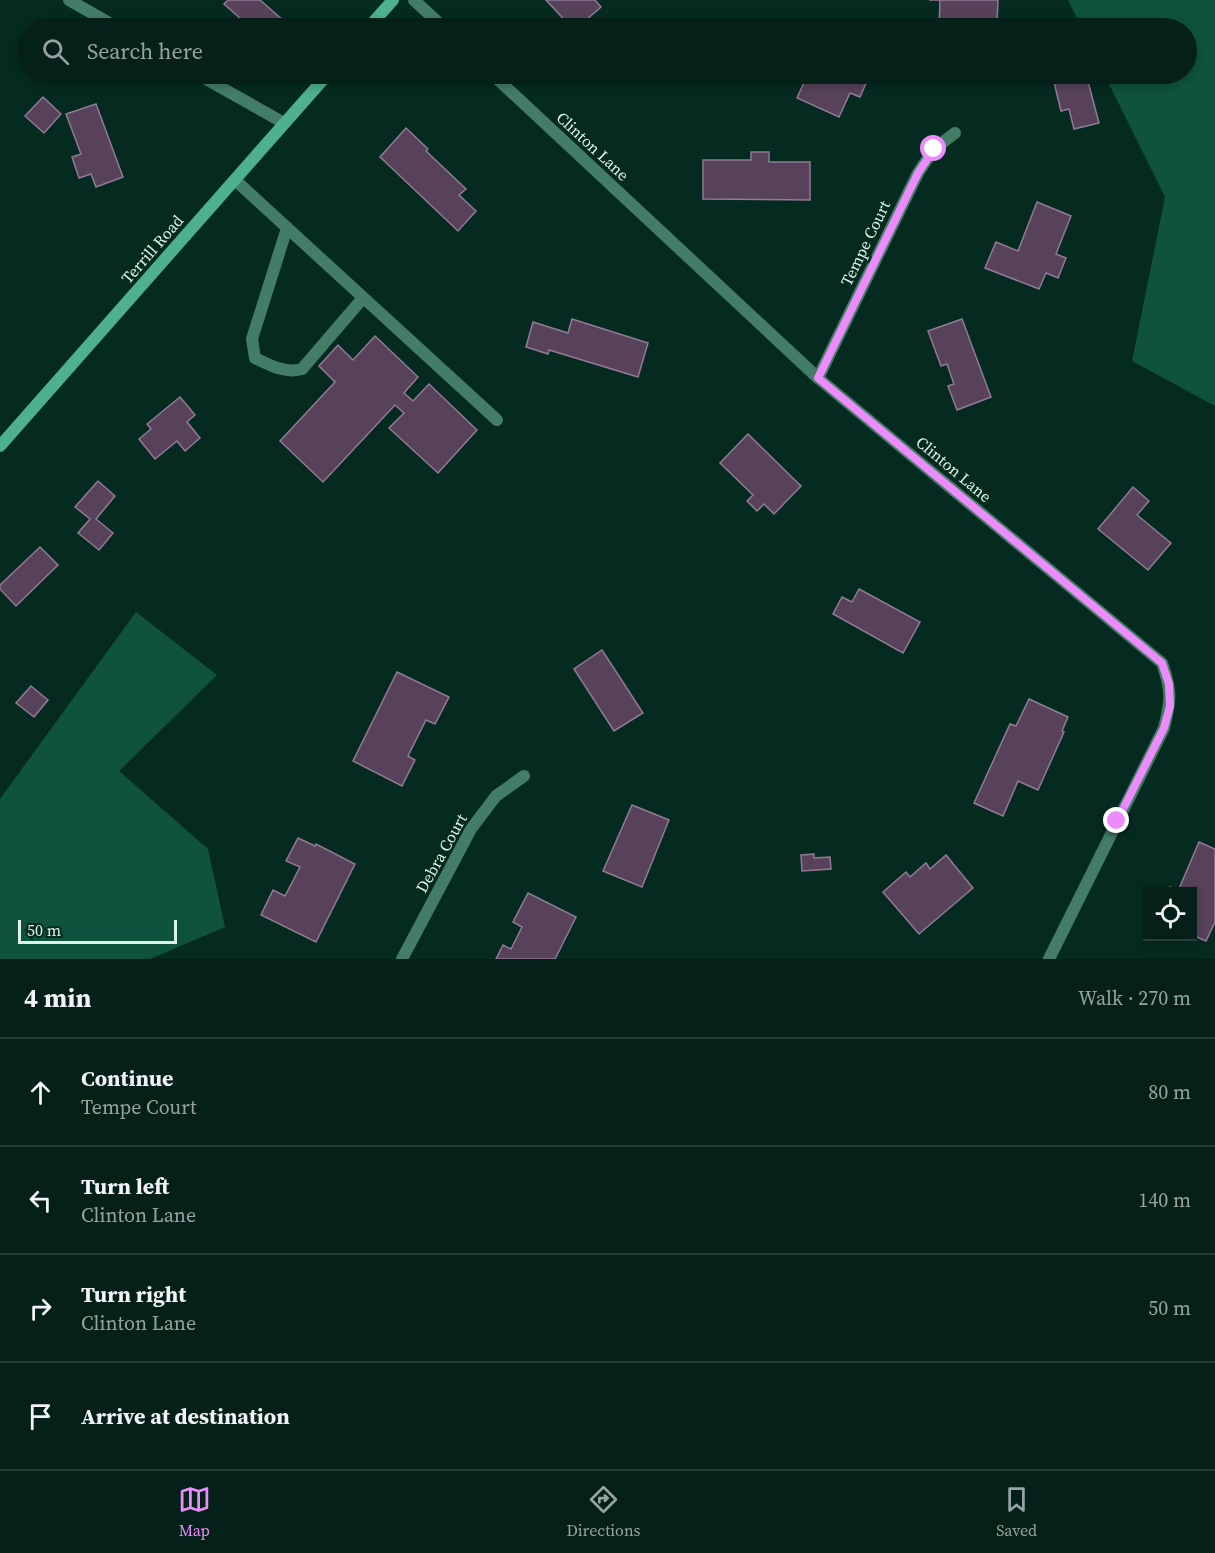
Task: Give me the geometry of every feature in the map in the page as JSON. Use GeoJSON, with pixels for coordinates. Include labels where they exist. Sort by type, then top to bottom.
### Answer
{"type":"FeatureCollection","features":[{"type":"Feature","properties":{"kind":"street"},"geometry":{"type":"LineString","coordinates":[[69,0],[100,18]]}},
{"type":"Feature","properties":{"kind":"street"},"geometry":{"type":"LineString","coordinates":[[377,18],[393,0]]}},
{"type":"Feature","properties":{"kind":"street"},"geometry":{"type":"LineString","coordinates":[[414,0],[433,18]]}},
{"type":"Feature","properties":{"kind":"street"},"geometry":{"type":"LineString","coordinates":[[215,84],[284,123]]}},
{"type":"Feature","properties":{"kind":"street","name":"Terrill Road"},"geometry":{"type":"LineString","coordinates":[[0,446],[319,84]]}},
{"type":"Feature","properties":{"kind":"street","name":"Clinton Lane"},"geometry":{"type":"LineString","coordinates":[[503,84],[818,378],[1162,663],[1169,684],[1170,706],[1164,728],[1049,959]]}},
{"type":"Feature","properties":{"kind":"street","name":"Tempe Court"},"geometry":{"type":"LineString","coordinates":[[818,378],[918,173],[934,149],[955,133]]}},
{"type":"Feature","properties":{"kind":"street"},"geometry":{"type":"LineString","coordinates":[[235,180],[497,420]]}},
{"type":"Feature","properties":{"kind":"street"},"geometry":{"type":"LineString","coordinates":[[287,228],[252,339],[255,358],[278,369],[294,372],[302,369],[363,298]]}},
{"type":"Feature","properties":{"kind":"street","name":"Debra Court"},"geometry":{"type":"LineString","coordinates":[[402,959],[471,829],[496,795],[524,776]]}},
{"type":"Feature","properties":{"kind":"green space"},"geometry":{"type":"Polygon","coordinates":[[[1068,0],[1215,0],[1215,406],[1132,361],[1165,197],[1109,84],[1197,84],[1197,18],[1077,18],[1068,0]]]}},
{"type":"Feature","properties":{"kind":"green space"},"geometry":{"type":"Polygon","coordinates":[[[136,612],[217,675],[119,771],[208,849],[225,927],[150,959],[0,959],[0,799],[136,612]]]}},
{"type":"Feature","properties":{"kind":"building"},"geometry":{"type":"Polygon","coordinates":[[[228,0],[260,0],[281,18],[240,18],[224,4],[228,0]]]}},
{"type":"Feature","properties":{"kind":"building"},"geometry":{"type":"Polygon","coordinates":[[[546,0],[595,0],[601,7],[588,18],[563,18],[546,0]]]}},
{"type":"Feature","properties":{"kind":"building"},"geometry":{"type":"Polygon","coordinates":[[[940,0],[998,0],[997,18],[939,18],[940,0]]]}},
{"type":"Feature","properties":{"kind":"building"},"geometry":{"type":"Polygon","coordinates":[[[803,84],[866,84],[860,97],[850,93],[839,117],[797,98],[803,84]]]}},
{"type":"Feature","properties":{"kind":"building"},"geometry":{"type":"Polygon","coordinates":[[[1054,84],[1089,84],[1099,123],[1074,129],[1069,109],[1061,111],[1054,84]]]}},
{"type":"Feature","properties":{"kind":"building"},"geometry":{"type":"Polygon","coordinates":[[[43,97],[61,114],[44,133],[25,116],[43,97]]]}},
{"type":"Feature","properties":{"kind":"building"},"geometry":{"type":"Polygon","coordinates":[[[96,104],[123,177],[96,187],[91,174],[79,178],[72,157],[81,154],[66,114],[96,104]]]}},
{"type":"Feature","properties":{"kind":"building"},"geometry":{"type":"Polygon","coordinates":[[[406,128],[428,149],[426,151],[466,189],[459,195],[476,211],[458,231],[380,157],[406,128]]]}},
{"type":"Feature","properties":{"kind":"building"},"geometry":{"type":"Polygon","coordinates":[[[751,152],[769,152],[769,162],[810,162],[810,200],[703,199],[703,160],[751,160],[751,152]]]}},
{"type":"Feature","properties":{"kind":"building"},"geometry":{"type":"Polygon","coordinates":[[[1037,202],[1071,216],[1056,254],[1066,258],[1058,278],[1046,273],[1039,289],[985,268],[996,242],[1018,251],[1037,202]]]}},
{"type":"Feature","properties":{"kind":"building"},"geometry":{"type":"Polygon","coordinates":[[[572,319],[648,343],[638,377],[549,350],[548,354],[526,347],[533,322],[568,333],[572,319]]]}},
{"type":"Feature","properties":{"kind":"building"},"geometry":{"type":"Polygon","coordinates":[[[962,319],[991,397],[957,410],[948,386],[954,384],[947,364],[941,366],[928,331],[962,319]]]}},
{"type":"Feature","properties":{"kind":"building"},"geometry":{"type":"Polygon","coordinates":[[[375,336],[418,377],[404,393],[413,401],[429,384],[477,430],[438,473],[389,428],[404,413],[395,405],[323,482],[280,441],[335,382],[319,366],[338,345],[353,360],[375,336]]]}},
{"type":"Feature","properties":{"kind":"building"},"geometry":{"type":"Polygon","coordinates":[[[180,397],[195,415],[187,422],[200,438],[185,451],[177,441],[155,459],[139,439],[151,429],[147,424],[180,397]]]}},
{"type":"Feature","properties":{"kind":"building"},"geometry":{"type":"Polygon","coordinates":[[[748,434],[801,486],[774,514],[764,504],[757,511],[747,501],[753,495],[720,463],[748,434]]]}},
{"type":"Feature","properties":{"kind":"building"},"geometry":{"type":"Polygon","coordinates":[[[98,481],[115,496],[96,519],[113,533],[99,550],[78,533],[90,519],[75,507],[98,481]]]}},
{"type":"Feature","properties":{"kind":"building"},"geometry":{"type":"Polygon","coordinates":[[[1133,487],[1149,501],[1137,515],[1171,543],[1148,570],[1098,529],[1133,487]]]}},
{"type":"Feature","properties":{"kind":"building"},"geometry":{"type":"Polygon","coordinates":[[[40,547],[58,565],[16,606],[0,589],[0,585],[40,547]]]}},
{"type":"Feature","properties":{"kind":"building"},"geometry":{"type":"Polygon","coordinates":[[[859,589],[920,622],[903,653],[833,614],[842,597],[852,602],[859,589]]]}},
{"type":"Feature","properties":{"kind":"building"},"geometry":{"type":"Polygon","coordinates":[[[602,650],[643,713],[614,731],[574,669],[602,650]]]}},
{"type":"Feature","properties":{"kind":"building"},"geometry":{"type":"Polygon","coordinates":[[[397,672],[449,697],[435,724],[426,720],[408,756],[415,760],[402,786],[353,761],[397,672]]]}},
{"type":"Feature","properties":{"kind":"building"},"geometry":{"type":"Polygon","coordinates":[[[31,686],[48,700],[34,717],[16,703],[31,686]]]}},
{"type":"Feature","properties":{"kind":"building"},"geometry":{"type":"Polygon","coordinates":[[[1029,699],[1068,717],[1062,731],[1064,732],[1038,790],[1018,781],[1003,816],[974,803],[1010,724],[1016,726],[1029,699]]]}},
{"type":"Feature","properties":{"kind":"building"},"geometry":{"type":"Polygon","coordinates":[[[632,805],[669,820],[642,887],[603,871],[632,805]]]}},
{"type":"Feature","properties":{"kind":"building"},"geometry":{"type":"Polygon","coordinates":[[[298,838],[315,846],[316,844],[355,864],[316,942],[261,915],[273,890],[285,896],[300,867],[286,861],[298,838]]]}},
{"type":"Feature","properties":{"kind":"building"},"geometry":{"type":"Polygon","coordinates":[[[1199,842],[1215,849],[1215,922],[1206,941],[1197,937],[1197,887],[1180,887],[1199,842]]]}},
{"type":"Feature","properties":{"kind":"building"},"geometry":{"type":"Polygon","coordinates":[[[814,854],[814,858],[830,857],[831,869],[802,871],[801,855],[814,854]]]}},
{"type":"Feature","properties":{"kind":"building"},"geometry":{"type":"Polygon","coordinates":[[[946,855],[973,888],[919,934],[883,892],[906,872],[910,877],[926,863],[930,869],[946,855]]]}},
{"type":"Feature","properties":{"kind":"building"},"geometry":{"type":"Polygon","coordinates":[[[528,893],[576,917],[555,959],[496,959],[503,945],[511,949],[522,927],[513,922],[528,893]]]}},
{"type":"Feature","properties":{"kind":"route"},"geometry":{"type":"LineString","coordinates":[[934,149],[918,173],[818,378],[1162,663],[1169,684],[1170,706],[1164,728],[1117,821]]}}]}
